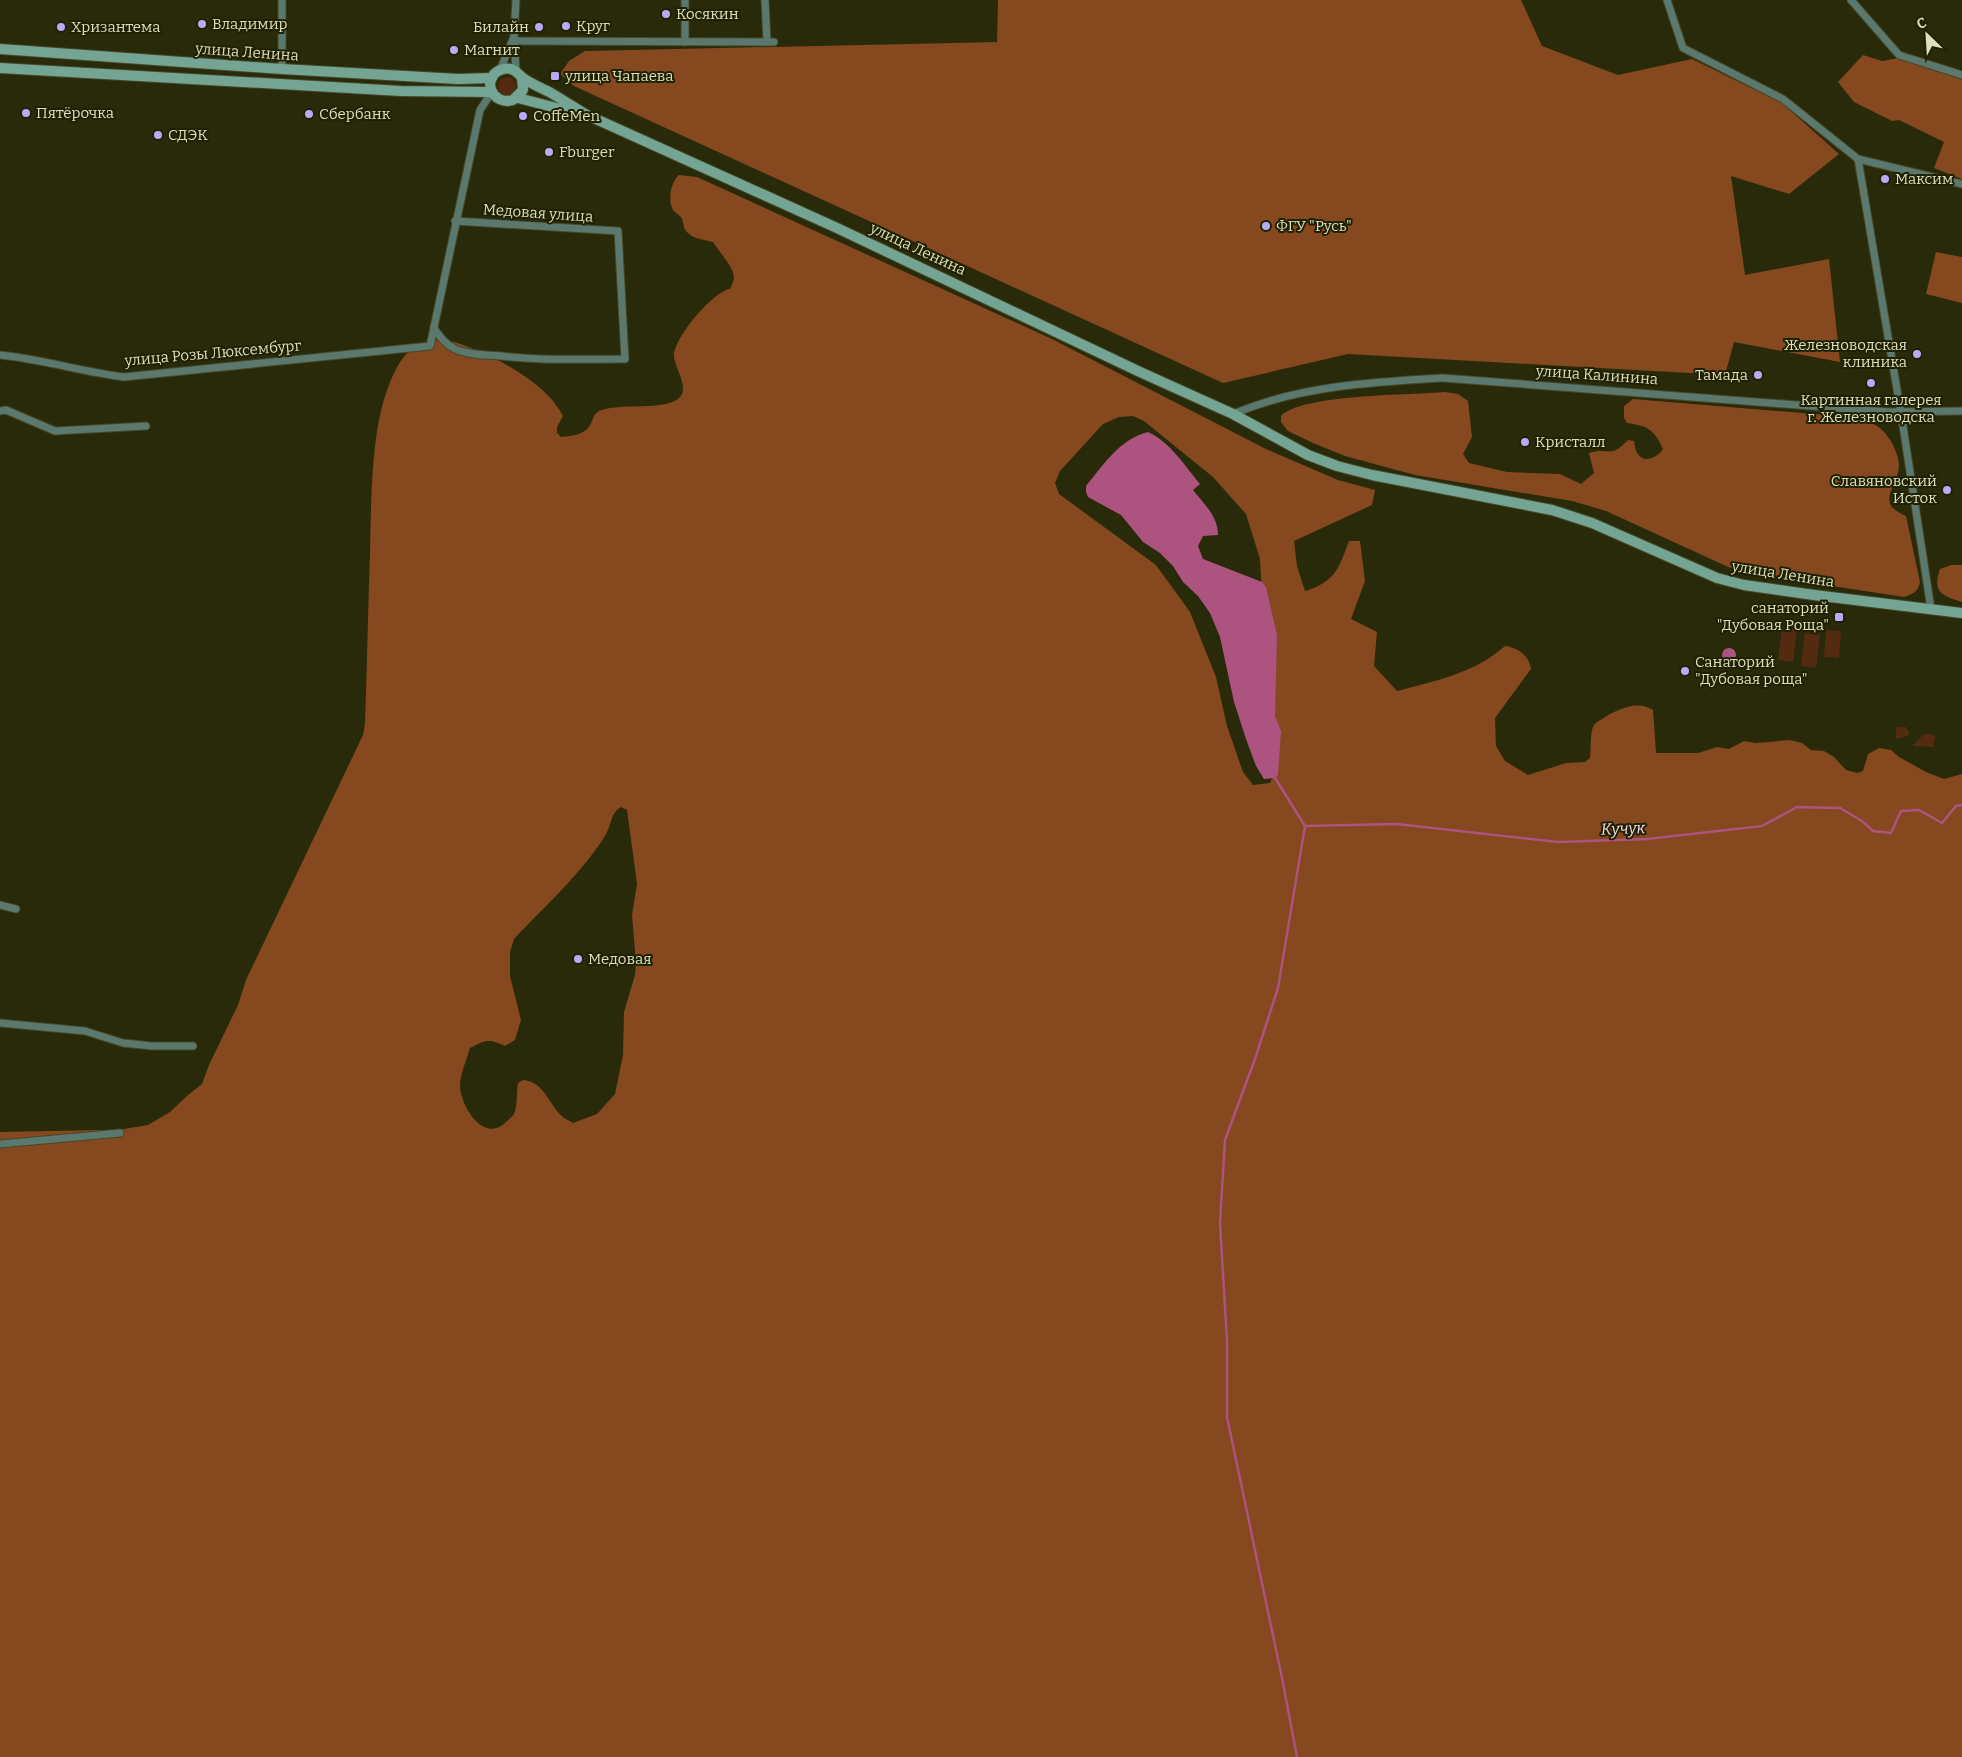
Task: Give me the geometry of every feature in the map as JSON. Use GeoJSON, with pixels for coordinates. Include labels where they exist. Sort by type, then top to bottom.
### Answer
{"type":"FeatureCollection","features":[{"type":"Feature","properties":{"kind":"main road","name":"улица Ленина"},"geometry":{"type":"LineString","coordinates":[[0,49],[282,69],[458,79],[492,78]]}},
{"type":"Feature","properties":{"kind":"main road"},"geometry":{"type":"LineString","coordinates":[[66,72],[68,55]]}},
{"type":"Feature","properties":{"kind":"main road","name":"улица Ленина"},"geometry":{"type":"LineString","coordinates":[[0,68],[402,91],[492,92],[503,101],[518,98],[587,116],[837,228],[1140,372],[1233,414],[1308,455],[1338,466],[1372,475],[1552,510],[1592,523],[1717,578],[1744,585],[1962,613]]}},
{"type":"Feature","properties":{"kind":"main road","name":"улица Ленина"},"geometry":{"type":"LineString","coordinates":[[500,70],[506,68],[519,74],[564,100],[587,116]]}},
{"type":"Feature","properties":{"kind":"main road"},"geometry":{"type":"LineString","coordinates":[[492,92],[492,78],[500,70]]}},
{"type":"Feature","properties":{"kind":"main road"},"geometry":{"type":"LineString","coordinates":[[518,98],[523,90],[519,74]]}},
{"type":"Feature","properties":{"kind":"street"},"geometry":{"type":"LineString","coordinates":[[282,0],[282,69]]}},
{"type":"Feature","properties":{"kind":"street"},"geometry":{"type":"LineString","coordinates":[[516,0],[514,39],[519,74]]}},
{"type":"Feature","properties":{"kind":"street"},"geometry":{"type":"LineString","coordinates":[[685,0],[685,42]]}},
{"type":"Feature","properties":{"kind":"street"},"geometry":{"type":"LineString","coordinates":[[514,39],[770,42],[766,0]]}},
{"type":"Feature","properties":{"kind":"street"},"geometry":{"type":"LineString","coordinates":[[1667,0],[1683,48],[1783,99],[1858,159],[1962,184]]}},
{"type":"Feature","properties":{"kind":"street"},"geometry":{"type":"LineString","coordinates":[[1851,0],[1899,55],[1962,75]]}},
{"type":"Feature","properties":{"kind":"street"},"geometry":{"type":"LineString","coordinates":[[500,70],[514,39]]}},
{"type":"Feature","properties":{"kind":"street"},"geometry":{"type":"LineString","coordinates":[[434,328],[455,221],[480,110],[492,92]]}},
{"type":"Feature","properties":{"kind":"street"},"geometry":{"type":"LineString","coordinates":[[1858,159],[1901,413],[1931,609]]}},
{"type":"Feature","properties":{"kind":"street","name":"Медовая улица"},"geometry":{"type":"LineString","coordinates":[[434,328],[443,341],[457,350],[483,356],[514,359],[625,359],[618,231],[455,221]]}},
{"type":"Feature","properties":{"kind":"street","name":"улица Розы Люксембург"},"geometry":{"type":"LineString","coordinates":[[0,355],[25,358],[90,373],[124,377],[430,346],[434,328]]}},
{"type":"Feature","properties":{"kind":"street","name":"улица Калинина"},"geometry":{"type":"LineString","coordinates":[[1233,414],[1258,404],[1302,393],[1384,382],[1443,378],[1901,413],[1962,411]]}},
{"type":"Feature","properties":{"kind":"street"},"geometry":{"type":"LineString","coordinates":[[1729,399],[1730,390]]}},
{"type":"Feature","properties":{"kind":"street"},"geometry":{"type":"LineString","coordinates":[[1830,407],[1831,398]]}},
{"type":"Feature","properties":{"kind":"street"},"geometry":{"type":"LineString","coordinates":[[0,410],[6,410],[55,431],[146,426]]}},
{"type":"Feature","properties":{"kind":"street"},"geometry":{"type":"LineString","coordinates":[[0,905],[16,909]]}},
{"type":"Feature","properties":{"kind":"street"},"geometry":{"type":"LineString","coordinates":[[0,1023],[85,1031],[123,1043],[152,1046],[193,1046]]}},
{"type":"Feature","properties":{"kind":"street"},"geometry":{"type":"LineString","coordinates":[[0,1144],[120,1133]]}},
{"type":"Feature","properties":{"kind":"shaded area"},"geometry":{"type":"Polygon","coordinates":[[[998,0],[1521,0],[1542,46],[1618,75],[1692,59],[1782,103],[1839,154],[1789,194],[1731,176],[1745,275],[1829,259],[1840,362],[1734,342],[1725,375],[1348,354],[1223,383],[574,86],[560,74],[569,61],[585,51],[997,42],[998,0]]]}},
{"type":"Feature","properties":{"kind":"shaded area"},"geometry":{"type":"Polygon","coordinates":[[[1863,55],[1882,61],[1899,58],[1962,79],[1962,179],[1934,168],[1944,142],[1899,120],[1892,121],[1854,102],[1838,82],[1863,55]]]}},
{"type":"Feature","properties":{"kind":"shaded area"},"geometry":{"type":"Polygon","coordinates":[[[507,77],[513,80],[516,86],[513,92],[507,95],[501,92],[498,86],[501,80],[507,77]]]}},
{"type":"Feature","properties":{"kind":"shaded area"},"geometry":{"type":"Polygon","coordinates":[[[679,175],[697,177],[1052,339],[1266,449],[1338,480],[1375,490],[1372,505],[1294,541],[1297,566],[1305,591],[1323,583],[1335,573],[1349,541],[1360,541],[1365,581],[1351,619],[1377,632],[1374,666],[1397,691],[1454,675],[1481,663],[1505,646],[1522,653],[1528,660],[1531,669],[1495,718],[1496,746],[1505,761],[1528,775],[1566,763],[1585,762],[1590,758],[1591,734],[1595,724],[1616,711],[1634,706],[1647,707],[1653,710],[1656,753],[1698,753],[1717,747],[1729,749],[1744,741],[1756,743],[1790,740],[1802,743],[1811,750],[1824,751],[1834,757],[1846,770],[1857,773],[1863,771],[1868,754],[1879,748],[1891,750],[1899,757],[1926,772],[1944,779],[1962,774],[1962,1757],[0,1757],[0,1132],[112,1131],[148,1125],[170,1112],[202,1084],[209,1065],[238,1005],[246,980],[363,735],[365,723],[374,457],[380,416],[390,382],[400,361],[414,347],[421,343],[435,340],[456,343],[497,360],[523,375],[556,404],[563,416],[557,427],[557,433],[561,437],[583,432],[589,427],[595,414],[607,408],[654,406],[674,402],[680,397],[683,388],[674,357],[675,349],[695,317],[714,298],[730,289],[734,278],[729,264],[713,242],[690,235],[685,230],[681,217],[673,210],[670,195],[676,178],[679,175]],[[1133,416],[1119,417],[1103,424],[1060,471],[1055,483],[1059,494],[1156,565],[1190,612],[1216,677],[1227,726],[1243,772],[1253,785],[1270,783],[1275,772],[1260,559],[1246,514],[1213,477],[1144,421],[1133,416]],[[621,807],[613,816],[605,836],[585,863],[514,939],[510,952],[510,976],[521,1020],[515,1040],[505,1046],[487,1041],[470,1048],[460,1081],[461,1094],[465,1104],[475,1120],[482,1126],[490,1129],[498,1128],[514,1114],[518,1083],[523,1080],[541,1089],[558,1112],[573,1123],[597,1114],[615,1094],[623,1055],[624,1012],[635,975],[636,963],[632,915],[637,884],[627,810],[621,807]]]}},
{"type":"Feature","properties":{"kind":"shaded area"},"geometry":{"type":"Polygon","coordinates":[[[1936,252],[1962,257],[1962,303],[1926,294],[1936,252]]]}},
{"type":"Feature","properties":{"kind":"shaded area"},"geometry":{"type":"Polygon","coordinates":[[[1445,392],[1458,394],[1468,401],[1472,437],[1463,454],[1469,463],[1507,472],[1560,474],[1581,484],[1594,473],[1589,453],[1613,451],[1628,440],[1634,441],[1637,453],[1644,459],[1658,455],[1663,449],[1657,437],[1650,430],[1627,423],[1624,418],[1624,406],[1633,399],[1863,418],[1885,433],[1894,446],[1899,465],[1889,500],[1896,511],[1906,516],[1920,582],[1918,588],[1915,592],[1904,597],[1747,573],[1726,566],[1606,511],[1572,501],[1415,475],[1345,456],[1288,431],[1281,422],[1281,416],[1293,409],[1311,403],[1358,397],[1445,392]]]}},
{"type":"Feature","properties":{"kind":"shaded area"},"geometry":{"type":"Polygon","coordinates":[[[1148,432],[1170,448],[1200,484],[1193,490],[1213,516],[1218,535],[1203,536],[1198,546],[1203,559],[1262,582],[1266,587],[1277,635],[1275,716],[1281,731],[1278,775],[1275,778],[1264,779],[1256,766],[1234,702],[1220,637],[1210,613],[1198,596],[1183,582],[1173,566],[1160,553],[1143,542],[1121,515],[1088,497],[1086,492],[1086,486],[1113,453],[1129,440],[1148,432]]]}},
{"type":"Feature","properties":{"kind":"shaded area"},"geometry":{"type":"Polygon","coordinates":[[[1951,565],[1962,565],[1962,602],[1949,598],[1940,592],[1938,588],[1937,583],[1940,569],[1951,565]]]}},
{"type":"Feature","properties":{"kind":"shaded area"},"geometry":{"type":"Polygon","coordinates":[[[1782,627],[1797,629],[1793,662],[1778,660],[1782,627]]]}},
{"type":"Feature","properties":{"kind":"shaded area"},"geometry":{"type":"Polygon","coordinates":[[[1826,630],[1841,631],[1839,658],[1824,657],[1826,630]]]}},
{"type":"Feature","properties":{"kind":"shaded area"},"geometry":{"type":"Polygon","coordinates":[[[1805,633],[1820,635],[1816,668],[1801,666],[1805,633]]]}},
{"type":"Feature","properties":{"kind":"shaded area"},"geometry":{"type":"Polygon","coordinates":[[[1726,648],[1732,648],[1736,655],[1732,662],[1726,662],[1722,658],[1722,652],[1726,648]]]}},
{"type":"Feature","properties":{"kind":"shaded area"},"geometry":{"type":"Polygon","coordinates":[[[1906,727],[1909,735],[1897,739],[1896,728],[1906,727]]]}},
{"type":"Feature","properties":{"kind":"shaded area"},"geometry":{"type":"Polygon","coordinates":[[[1924,734],[1932,734],[1936,738],[1933,744],[1934,747],[1912,746],[1924,734]]]}},
{"type":"Feature","properties":{"kind":"waterway","name":"Кучук"},"geometry":{"type":"LineString","coordinates":[[1275,778],[1305,826],[1397,824],[1558,842],[1647,839],[1762,826],[1797,807],[1840,808],[1862,821],[1873,831],[1891,833],[1901,811],[1919,810],[1942,823],[1956,806],[1962,805]]}},
{"type":"Feature","properties":{"kind":"waterway"},"geometry":{"type":"LineString","coordinates":[[1297,1757],[1227,1417],[1227,1341],[1220,1223],[1225,1140],[1255,1059],[1278,988],[1305,826]]}},
{"type":"Feature","properties":{"kind":"place","name":"Косякин"},"geometry":{"type":"Point","coordinates":[666,14]}},
{"type":"Feature","properties":{"kind":"place","name":"Владимир"},"geometry":{"type":"Point","coordinates":[202,24]}},
{"type":"Feature","properties":{"kind":"place","name":"Круг"},"geometry":{"type":"Point","coordinates":[566,26]}},
{"type":"Feature","properties":{"kind":"place","name":"Хризантема"},"geometry":{"type":"Point","coordinates":[61,27]}},
{"type":"Feature","properties":{"kind":"place","name":"Билайн"},"geometry":{"type":"Point","coordinates":[539,27]}},
{"type":"Feature","properties":{"kind":"place","name":"Магнит"},"geometry":{"type":"Point","coordinates":[454,50]}},
{"type":"Feature","properties":{"kind":"place","name":"улица Чапаева"},"geometry":{"type":"Point","coordinates":[555,76]}},
{"type":"Feature","properties":{"kind":"place","name":"Пятёрочка"},"geometry":{"type":"Point","coordinates":[26,113]}},
{"type":"Feature","properties":{"kind":"place","name":"Сбербанк"},"geometry":{"type":"Point","coordinates":[309,114]}},
{"type":"Feature","properties":{"kind":"place","name":"CoffeMen"},"geometry":{"type":"Point","coordinates":[523,116]}},
{"type":"Feature","properties":{"kind":"place","name":"СДЭК"},"geometry":{"type":"Point","coordinates":[158,135]}},
{"type":"Feature","properties":{"kind":"place","name":"Fburger"},"geometry":{"type":"Point","coordinates":[549,152]}},
{"type":"Feature","properties":{"kind":"place","name":"Максим"},"geometry":{"type":"Point","coordinates":[1885,179]}},
{"type":"Feature","properties":{"kind":"place","name":"ФГУ \"Русь\""},"geometry":{"type":"Point","coordinates":[1266,226]}},
{"type":"Feature","properties":{"kind":"place","name":"Железноводская клиника"},"geometry":{"type":"Point","coordinates":[1917,354]}},
{"type":"Feature","properties":{"kind":"place","name":"Тамада"},"geometry":{"type":"Point","coordinates":[1758,375]}},
{"type":"Feature","properties":{"kind":"place","name":"Картинная галерея г. Железноводска"},"geometry":{"type":"Point","coordinates":[1871,383]}},
{"type":"Feature","properties":{"kind":"place","name":"Кристалл"},"geometry":{"type":"Point","coordinates":[1525,442]}},
{"type":"Feature","properties":{"kind":"place","name":"Славяновский Исток"},"geometry":{"type":"Point","coordinates":[1947,490]}},
{"type":"Feature","properties":{"kind":"place","name":"санаторий \"Дубовая Роща\""},"geometry":{"type":"Point","coordinates":[1839,617]}},
{"type":"Feature","properties":{"kind":"place","name":"Санаторий \"Дубовая роща\""},"geometry":{"type":"Point","coordinates":[1685,671]}},
{"type":"Feature","properties":{"kind":"place","name":"Медовая"},"geometry":{"type":"Point","coordinates":[578,959]}}]}
